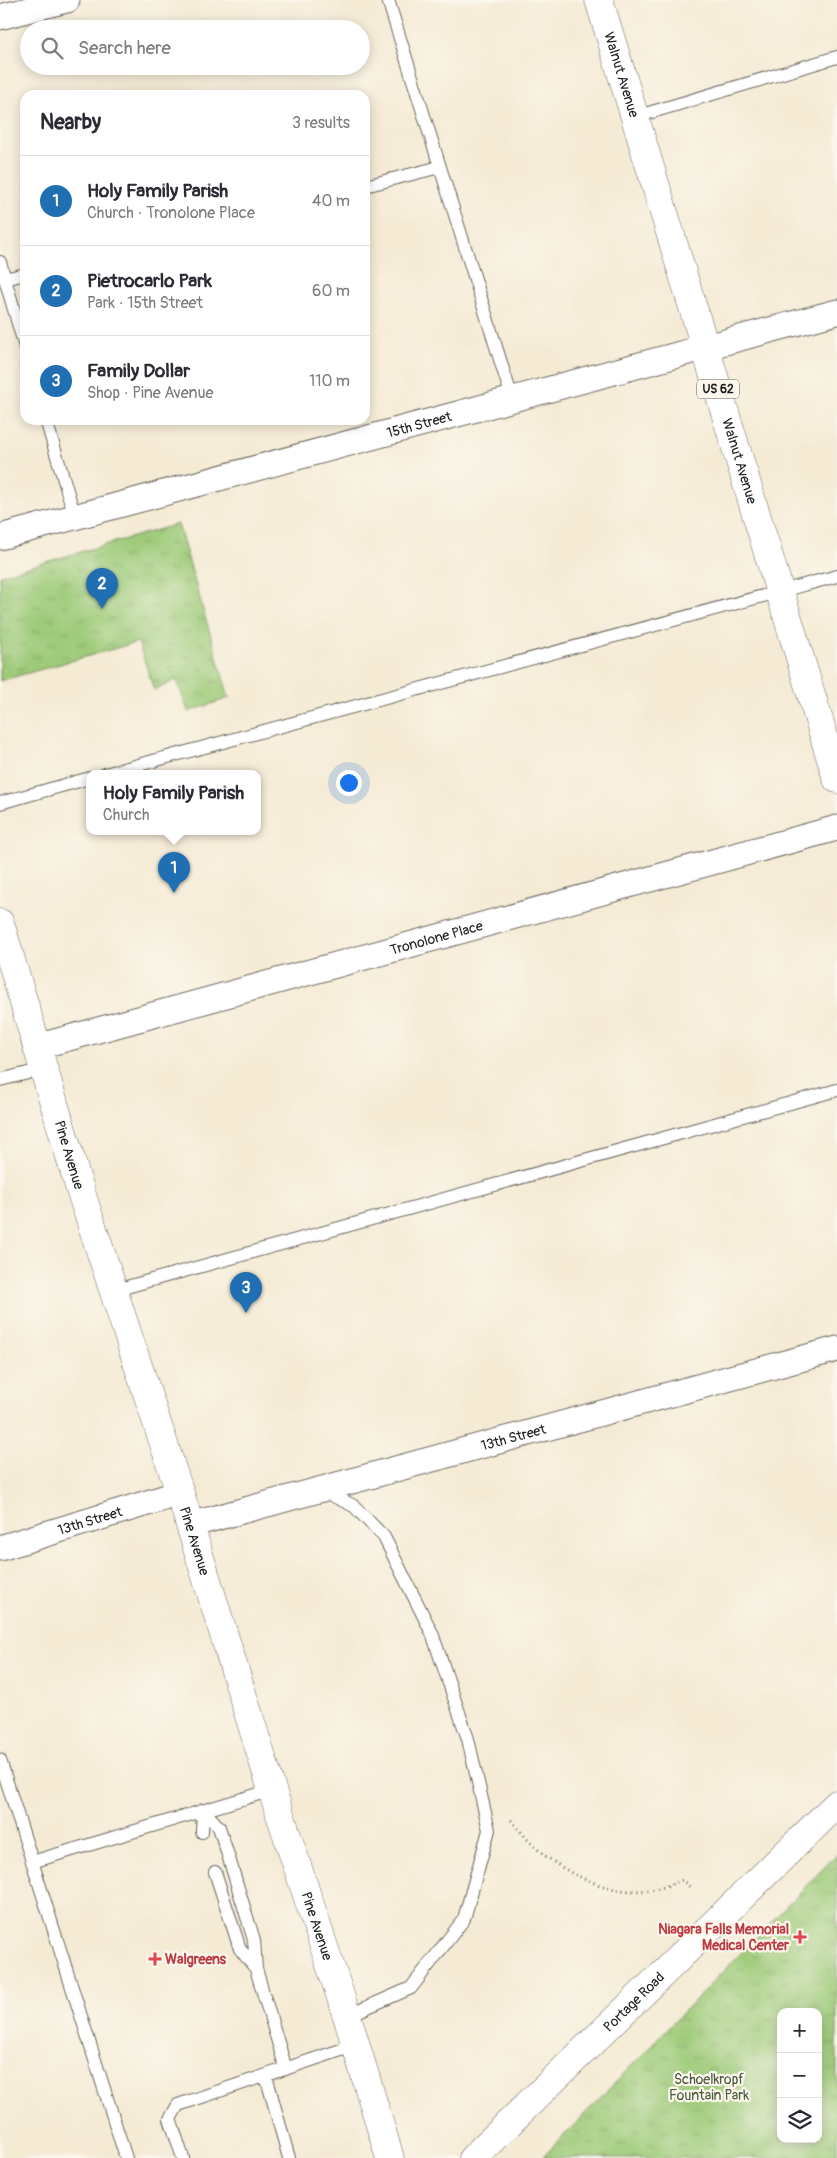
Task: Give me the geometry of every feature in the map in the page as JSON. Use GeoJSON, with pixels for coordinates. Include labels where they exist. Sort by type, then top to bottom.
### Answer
{"type":"FeatureCollection","features":[{"type":"Feature","properties":{"kind":"main road","name":"Walnut Avenue"},"geometry":{"type":"LineString","coordinates":[[599,0],[837,779]]}},
{"type":"Feature","properties":{"kind":"main road","name":"Pine Avenue"},"geometry":{"type":"LineString","coordinates":[[0,923],[112,1291],[180,1493],[272,1790],[347,2016],[390,2158]]}},
{"type":"Feature","properties":{"kind":"main road","name":"Portage Road"},"geometry":{"type":"LineString","coordinates":[[473,2158],[837,1804]]}},
{"type":"Feature","properties":{"kind":"street"},"geometry":{"type":"LineString","coordinates":[[0,18],[67,0]]}},
{"type":"Feature","properties":{"kind":"street","name":"15th Street"},"geometry":{"type":"LineString","coordinates":[[0,537],[837,312]]}},
{"type":"Feature","properties":{"kind":"street","name":"Tronolone Place"},"geometry":{"type":"LineString","coordinates":[[40,1058],[837,828]]}},
{"type":"Feature","properties":{"kind":"street","name":"13th Street"},"geometry":{"type":"LineString","coordinates":[[190,1525],[837,1349]]}},
{"type":"Feature","properties":{"kind":"street","name":"13th Street"},"geometry":{"type":"LineString","coordinates":[[0,1548],[180,1493]]}},
{"type":"Feature","properties":{"kind":"lane"},"geometry":{"type":"LineString","coordinates":[[388,0],[512,398]]}},
{"type":"Feature","properties":{"kind":"lane"},"geometry":{"type":"LineString","coordinates":[[635,117],[837,58]]}},
{"type":"Feature","properties":{"kind":"lane"},"geometry":{"type":"LineString","coordinates":[[370,185],[440,166]]}},
{"type":"Feature","properties":{"kind":"lane"},"geometry":{"type":"LineString","coordinates":[[0,262],[20,331]]}},
{"type":"Feature","properties":{"kind":"lane"},"geometry":{"type":"LineString","coordinates":[[5,279],[20,275]]}},
{"type":"Feature","properties":{"kind":"lane"},"geometry":{"type":"LineString","coordinates":[[48,425],[75,516]]}},
{"type":"Feature","properties":{"kind":"lane"},"geometry":{"type":"LineString","coordinates":[[120,770],[837,576]]}},
{"type":"Feature","properties":{"kind":"lane"},"geometry":{"type":"LineString","coordinates":[[0,803],[86,779]]}},
{"type":"Feature","properties":{"kind":"lane"},"geometry":{"type":"LineString","coordinates":[[0,1080],[40,1058]]}},
{"type":"Feature","properties":{"kind":"lane"},"geometry":{"type":"LineString","coordinates":[[112,1291],[837,1090]]}},
{"type":"Feature","properties":{"kind":"lane"},"geometry":{"type":"LineString","coordinates":[[320,1490],[354,1506],[384,1537],[432,1633],[468,1739],[489,1830],[464,1919],[411,1988],[347,2016]]}},
{"type":"Feature","properties":{"kind":"lane"},"geometry":{"type":"LineString","coordinates":[[0,1760],[126,2158]]}},
{"type":"Feature","properties":{"kind":"lane"},"geometry":{"type":"LineString","coordinates":[[32,1862],[272,1790]]}},
{"type":"Feature","properties":{"kind":"lane"},"geometry":{"type":"LineString","coordinates":[[202,1832],[203,1810]]}},
{"type":"Feature","properties":{"kind":"lane"},"geometry":{"type":"LineString","coordinates":[[203,1810],[219,1827],[228,1855],[254,1940],[256,1969],[286,2069]]}},
{"type":"Feature","properties":{"kind":"lane"},"geometry":{"type":"LineString","coordinates":[[215,1872],[240,1950],[256,1969]]}},
{"type":"Feature","properties":{"kind":"lane"},"geometry":{"type":"LineString","coordinates":[[183,2158],[170,2119],[178,2105],[356,2045]]}},
{"type":"Feature","properties":{"kind":"lane"},"geometry":{"type":"LineString","coordinates":[[266,2076],[289,2158]]}},
{"type":"Feature","properties":{"kind":"path"},"geometry":{"type":"LineString","coordinates":[[508,1814],[531,1844],[565,1869],[592,1882],[636,1892],[670,1885],[682,1880],[690,1887]]}},
{"type":"Feature","properties":{"kind":"green space"},"geometry":{"type":"Polygon","coordinates":[[[178,524],[229,698],[188,712],[177,680],[154,690],[138,642],[0,681],[0,575],[178,524]]]}},
{"type":"Feature","properties":{"kind":"green space","name":"Schoelkropf Fountain Park"},"geometry":{"type":"Polygon","coordinates":[[[837,1854],[837,2158],[542,2158],[837,1854]]]}},
{"type":"Feature","properties":{"kind":"place","name":"Pietrocarlo Park"},"geometry":{"type":"Point","coordinates":[102,609]}},
{"type":"Feature","properties":{"kind":"place","name":"Holy Family Parish"},"geometry":{"type":"Point","coordinates":[174,893]}},
{"type":"Feature","properties":{"kind":"place","name":"Family Dollar"},"geometry":{"type":"Point","coordinates":[246,1313]}},
{"type":"Feature","properties":{"kind":"place","name":"Niagara Falls Memorial Medical Center"},"geometry":{"type":"Point","coordinates":[800,1937]}},
{"type":"Feature","properties":{"kind":"place","name":"Walgreens"},"geometry":{"type":"Point","coordinates":[155,1959]}}]}
